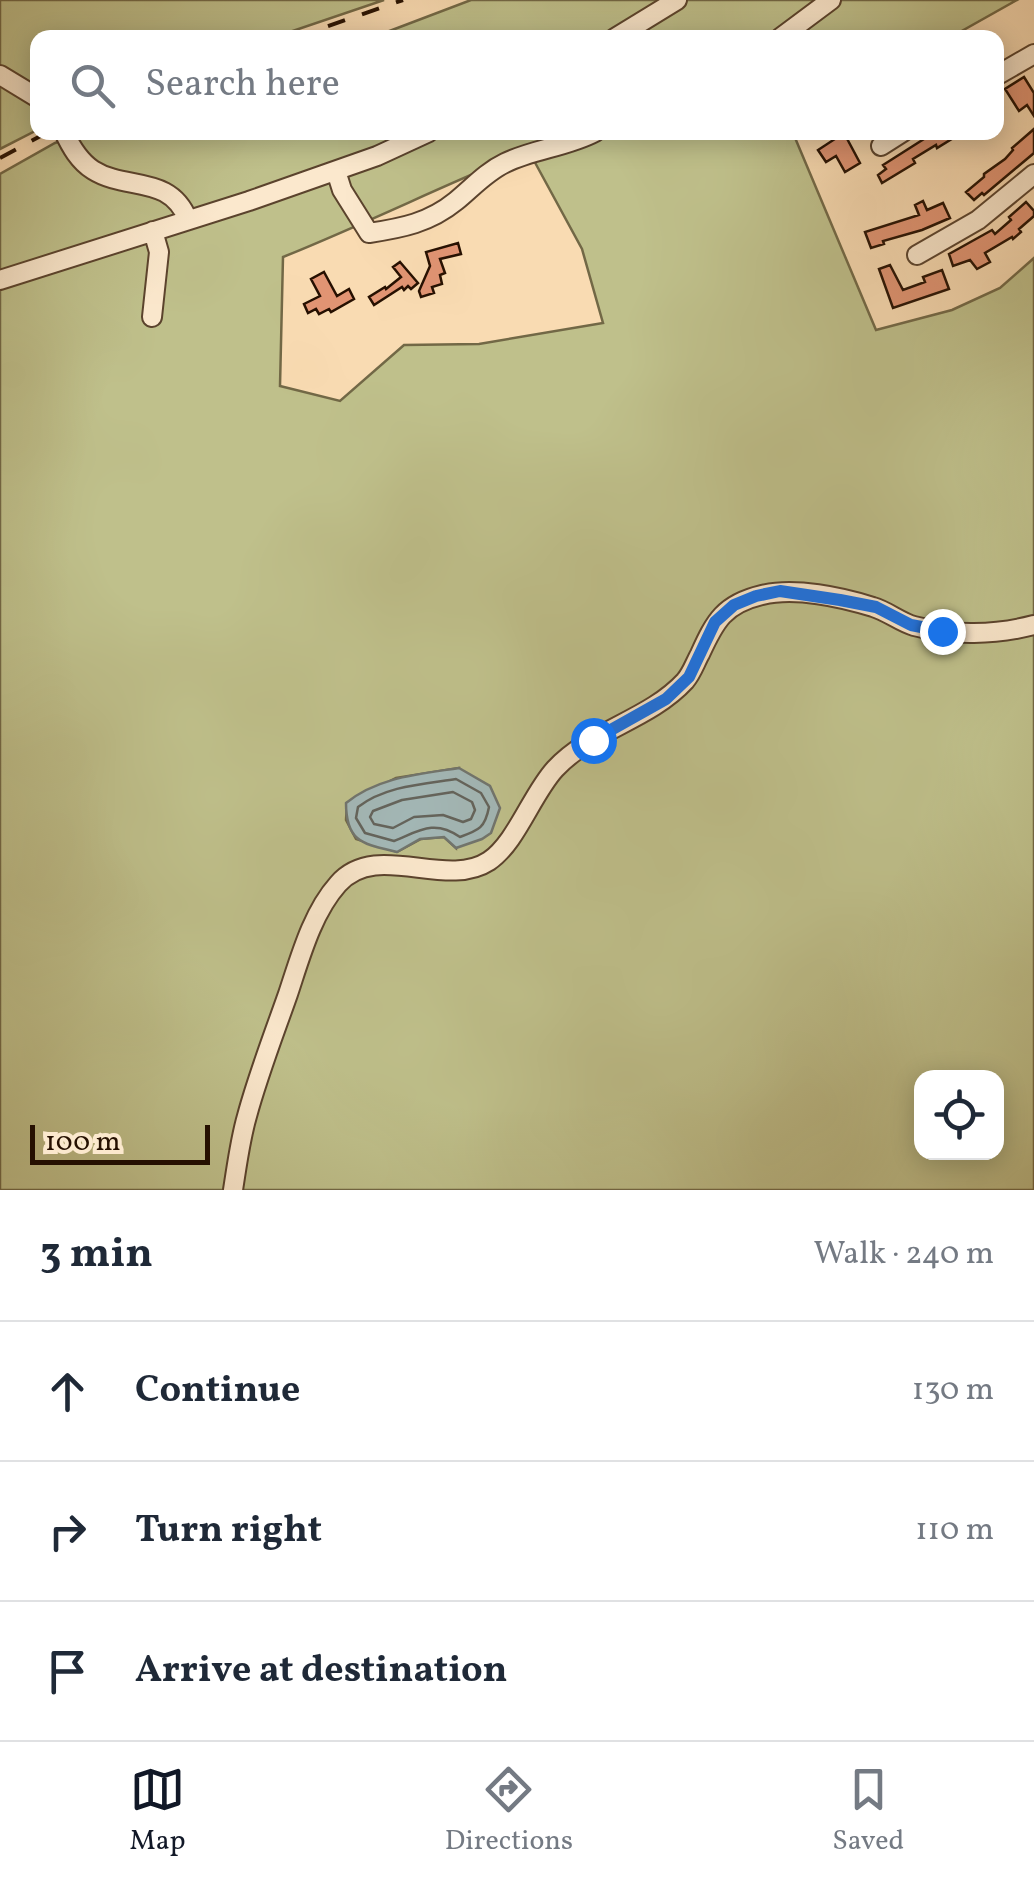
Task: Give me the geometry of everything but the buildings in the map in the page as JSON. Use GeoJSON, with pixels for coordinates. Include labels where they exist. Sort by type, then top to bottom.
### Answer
{"type":"FeatureCollection","features":[{"type":"Feature","properties":{"kind":"street"},"geometry":{"type":"LineString","coordinates":[[628,30],[676,0]]}},
{"type":"Feature","properties":{"kind":"street"},"geometry":{"type":"LineString","coordinates":[[791,30],[832,0]]}},
{"type":"Feature","properties":{"kind":"street"},"geometry":{"type":"LineString","coordinates":[[1004,71],[1034,54]]}},
{"type":"Feature","properties":{"kind":"street"},"geometry":{"type":"LineString","coordinates":[[0,76],[30,93]]}},
{"type":"Feature","properties":{"kind":"street"},"geometry":{"type":"LineString","coordinates":[[69,140],[79,158],[94,170],[151,185],[178,202],[188,220]]}},
{"type":"Feature","properties":{"kind":"street"},"geometry":{"type":"LineString","coordinates":[[0,280],[336,171],[411,140]]}},
{"type":"Feature","properties":{"kind":"street"},"geometry":{"type":"LineString","coordinates":[[336,171],[342,190],[368,233],[428,220],[507,162],[572,140]]}},
{"type":"Feature","properties":{"kind":"street"},"geometry":{"type":"LineString","coordinates":[[881,146],[890,140]]}},
{"type":"Feature","properties":{"kind":"street"},"geometry":{"type":"LineString","coordinates":[[918,255],[978,220],[1034,174]]}},
{"type":"Feature","properties":{"kind":"street"},"geometry":{"type":"LineString","coordinates":[[152,317],[159,252],[153,231]]}},
{"type":"Feature","properties":{"kind":"street"},"geometry":{"type":"LineString","coordinates":[[232,1190],[247,1116],[300,957],[319,914],[348,874],[383,865],[464,871],[485,864],[499,853],[556,767],[593,740],[666,699],[689,677],[715,622],[734,605],[756,596],[780,591],[826,597],[876,607],[911,625],[942,631],[1010,632],[1034,626]]}},
{"type":"Feature","properties":{"kind":"green space"},"geometry":{"type":"Polygon","coordinates":[[[0,0],[384,0],[296,30],[30,30],[30,134],[0,149],[0,0]]]}},
{"type":"Feature","properties":{"kind":"green space"},"geometry":{"type":"Polygon","coordinates":[[[471,0],[1017,0],[963,30],[392,30],[471,0]]]}},
{"type":"Feature","properties":{"kind":"green space"},"geometry":{"type":"Polygon","coordinates":[[[63,140],[796,140],[876,330],[952,310],[1000,288],[1034,258],[1034,1190],[0,1190],[0,174],[63,140]],[[525,152],[283,257],[280,386],[340,401],[404,345],[479,344],[603,323],[582,249],[532,157],[525,152]],[[459,768],[396,778],[347,803],[346,820],[356,839],[397,852],[421,839],[444,837],[456,848],[459,768]]]}},
{"type":"Feature","properties":{"kind":"water"},"geometry":{"type":"Polygon","coordinates":[[[459,768],[490,786],[500,808],[491,833],[482,839],[456,848],[444,837],[420,839],[397,852],[366,844],[353,834],[346,803],[358,794],[400,778],[459,768]]]}},
{"type":"Feature","properties":{"kind":"railway"},"geometry":{"type":"LineString","coordinates":[[317,30],[403,0]]}},
{"type":"Feature","properties":{"kind":"railway"},"geometry":{"type":"LineString","coordinates":[[0,158],[33,140]]}},
{"type":"Feature","properties":{"kind":"route"},"geometry":{"type":"LineString","coordinates":[[593,740],[666,699],[689,677],[715,622],[734,605],[756,596],[799,592],[876,607],[911,625],[942,631]]}}]}
